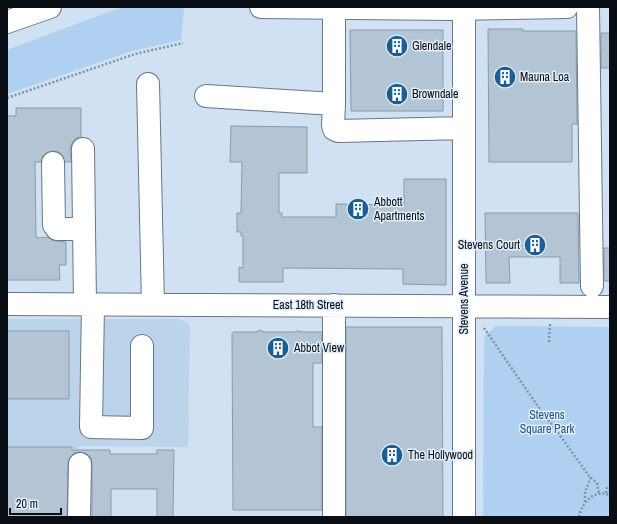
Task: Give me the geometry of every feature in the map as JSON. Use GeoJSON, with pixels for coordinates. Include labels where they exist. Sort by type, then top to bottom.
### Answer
{"type":"FeatureCollection","features":[{"type":"Feature","properties":{"kind":"main road"},"geometry":{"type":"LineString","coordinates":[[7,22],[50,7]]}},
{"type":"Feature","properties":{"kind":"main road"},"geometry":{"type":"LineString","coordinates":[[261,7],[464,9],[567,7]]}},
{"type":"Feature","properties":{"kind":"main road"},"geometry":{"type":"LineString","coordinates":[[588,7],[592,286]]}},
{"type":"Feature","properties":{"kind":"main road"},"geometry":{"type":"LineString","coordinates":[[334,8],[334,129],[338,131],[464,128]]}},
{"type":"Feature","properties":{"kind":"main road","name":"Stevens Avenue"},"geometry":{"type":"LineString","coordinates":[[464,9],[464,517]]}},
{"type":"Feature","properties":{"kind":"main road"},"geometry":{"type":"LineString","coordinates":[[148,84],[153,304]]}},
{"type":"Feature","properties":{"kind":"main road"},"geometry":{"type":"LineString","coordinates":[[206,96],[334,104]]}},
{"type":"Feature","properties":{"kind":"main road"},"geometry":{"type":"LineString","coordinates":[[83,149],[84,229],[89,304],[91,427],[142,428],[142,346]]}},
{"type":"Feature","properties":{"kind":"main road"},"geometry":{"type":"LineString","coordinates":[[53,163],[54,224],[58,229],[84,229]]}},
{"type":"Feature","properties":{"kind":"main road","name":"East 18th Street"},"geometry":{"type":"LineString","coordinates":[[7,304],[610,307]]}},
{"type":"Feature","properties":{"kind":"main road"},"geometry":{"type":"LineString","coordinates":[[334,305],[334,517]]}},
{"type":"Feature","properties":{"kind":"main road"},"geometry":{"type":"LineString","coordinates":[[79,517],[80,464]]}},
{"type":"Feature","properties":{"kind":"path"},"geometry":{"type":"LineString","coordinates":[[7,98],[135,54],[183,43]]}},
{"type":"Feature","properties":{"kind":"path"},"geometry":{"type":"LineString","coordinates":[[481,324],[546,418],[597,483],[599,494]]}},
{"type":"Feature","properties":{"kind":"path"},"geometry":{"type":"LineString","coordinates":[[549,342],[550,324]]}},
{"type":"Feature","properties":{"kind":"path"},"geometry":{"type":"LineString","coordinates":[[579,517],[585,502],[585,492],[591,477]]}},
{"type":"Feature","properties":{"kind":"path"},"geometry":{"type":"LineString","coordinates":[[606,493],[607,488],[610,485]]}},
{"type":"Feature","properties":{"kind":"path"},"geometry":{"type":"LineString","coordinates":[[585,502],[590,497],[599,494],[606,493],[610,495]]}},
{"type":"Feature","properties":{"kind":"shaded area"},"geometry":{"type":"Polygon","coordinates":[[[7,319],[179,319],[187,322],[190,327],[188,447],[78,446],[78,517],[7,517],[7,319]]]}},
{"type":"Feature","properties":{"kind":"green space"},"geometry":{"type":"Polygon","coordinates":[[[126,7],[184,7],[181,40],[132,51],[7,94],[7,50],[114,10],[126,7]]]}},
{"type":"Feature","properties":{"kind":"green space","name":"Stevens Square Park"},"geometry":{"type":"Polygon","coordinates":[[[496,326],[610,327],[610,517],[483,517],[484,344],[485,336],[496,326]]]}},
{"type":"Feature","properties":{"kind":"building"},"geometry":{"type":"Polygon","coordinates":[[[488,29],[523,29],[523,31],[576,31],[577,124],[572,124],[572,162],[489,162],[488,29]]]}},
{"type":"Feature","properties":{"kind":"building"},"geometry":{"type":"Polygon","coordinates":[[[350,30],[443,30],[443,111],[351,111],[350,30]]]}},
{"type":"Feature","properties":{"kind":"building"},"geometry":{"type":"Polygon","coordinates":[[[601,33],[610,33],[610,68],[601,68],[601,33]]]}},
{"type":"Feature","properties":{"kind":"building"},"geometry":{"type":"Polygon","coordinates":[[[16,108],[81,108],[81,137],[76,138],[72,143],[70,149],[71,162],[65,162],[63,156],[59,152],[53,151],[46,153],[42,157],[41,162],[35,162],[36,238],[48,237],[52,240],[66,242],[66,265],[59,265],[60,280],[7,280],[7,116],[16,116],[16,108]]]}},
{"type":"Feature","properties":{"kind":"building","name":"Abbott Apartments"},"geometry":{"type":"Polygon","coordinates":[[[231,126],[307,127],[307,173],[279,173],[279,213],[282,213],[282,217],[336,217],[336,204],[404,205],[404,179],[446,179],[446,285],[403,284],[403,269],[283,268],[283,282],[239,282],[239,267],[243,268],[243,236],[241,236],[241,232],[237,232],[237,213],[241,213],[242,162],[230,162],[231,126]]]}},
{"type":"Feature","properties":{"kind":"building","name":"Stevens Court"},"geometry":{"type":"Polygon","coordinates":[[[485,213],[578,213],[579,283],[560,283],[560,257],[509,257],[510,283],[486,283],[485,213]]]}},
{"type":"Feature","properties":{"kind":"building"},"geometry":{"type":"Polygon","coordinates":[[[604,248],[610,248],[610,281],[604,281],[604,248]]]}},
{"type":"Feature","properties":{"kind":"building"},"geometry":{"type":"Polygon","coordinates":[[[346,327],[442,327],[443,517],[346,517],[346,327]]]}},
{"type":"Feature","properties":{"kind":"building"},"geometry":{"type":"Polygon","coordinates":[[[260,330],[264,332],[322,332],[322,363],[313,363],[313,427],[322,427],[322,510],[233,510],[232,333],[256,332],[260,330]]]}},
{"type":"Feature","properties":{"kind":"building"},"geometry":{"type":"Polygon","coordinates":[[[7,331],[69,331],[69,399],[7,399],[7,331]]]}},
{"type":"Feature","properties":{"kind":"building"},"geometry":{"type":"Polygon","coordinates":[[[7,447],[72,447],[72,450],[110,450],[110,454],[157,454],[157,450],[174,450],[173,517],[157,517],[157,489],[111,489],[111,517],[92,517],[91,458],[87,454],[80,452],[74,453],[70,457],[68,463],[67,517],[7,517],[7,447]]]}},
{"type":"Feature","properties":{"kind":"place","name":"Glendale"},"geometry":{"type":"Point","coordinates":[397,46]}},
{"type":"Feature","properties":{"kind":"place","name":"Mauna Loa"},"geometry":{"type":"Point","coordinates":[505,77]}},
{"type":"Feature","properties":{"kind":"place","name":"Browndale"},"geometry":{"type":"Point","coordinates":[397,94]}},
{"type":"Feature","properties":{"kind":"place","name":"Abbott Apartments"},"geometry":{"type":"Point","coordinates":[358,209]}},
{"type":"Feature","properties":{"kind":"place","name":"Stevens Court"},"geometry":{"type":"Point","coordinates":[535,245]}},
{"type":"Feature","properties":{"kind":"place","name":"Abbot View"},"geometry":{"type":"Point","coordinates":[278,348]}},
{"type":"Feature","properties":{"kind":"place","name":"The Hollywood"},"geometry":{"type":"Point","coordinates":[392,455]}}]}
